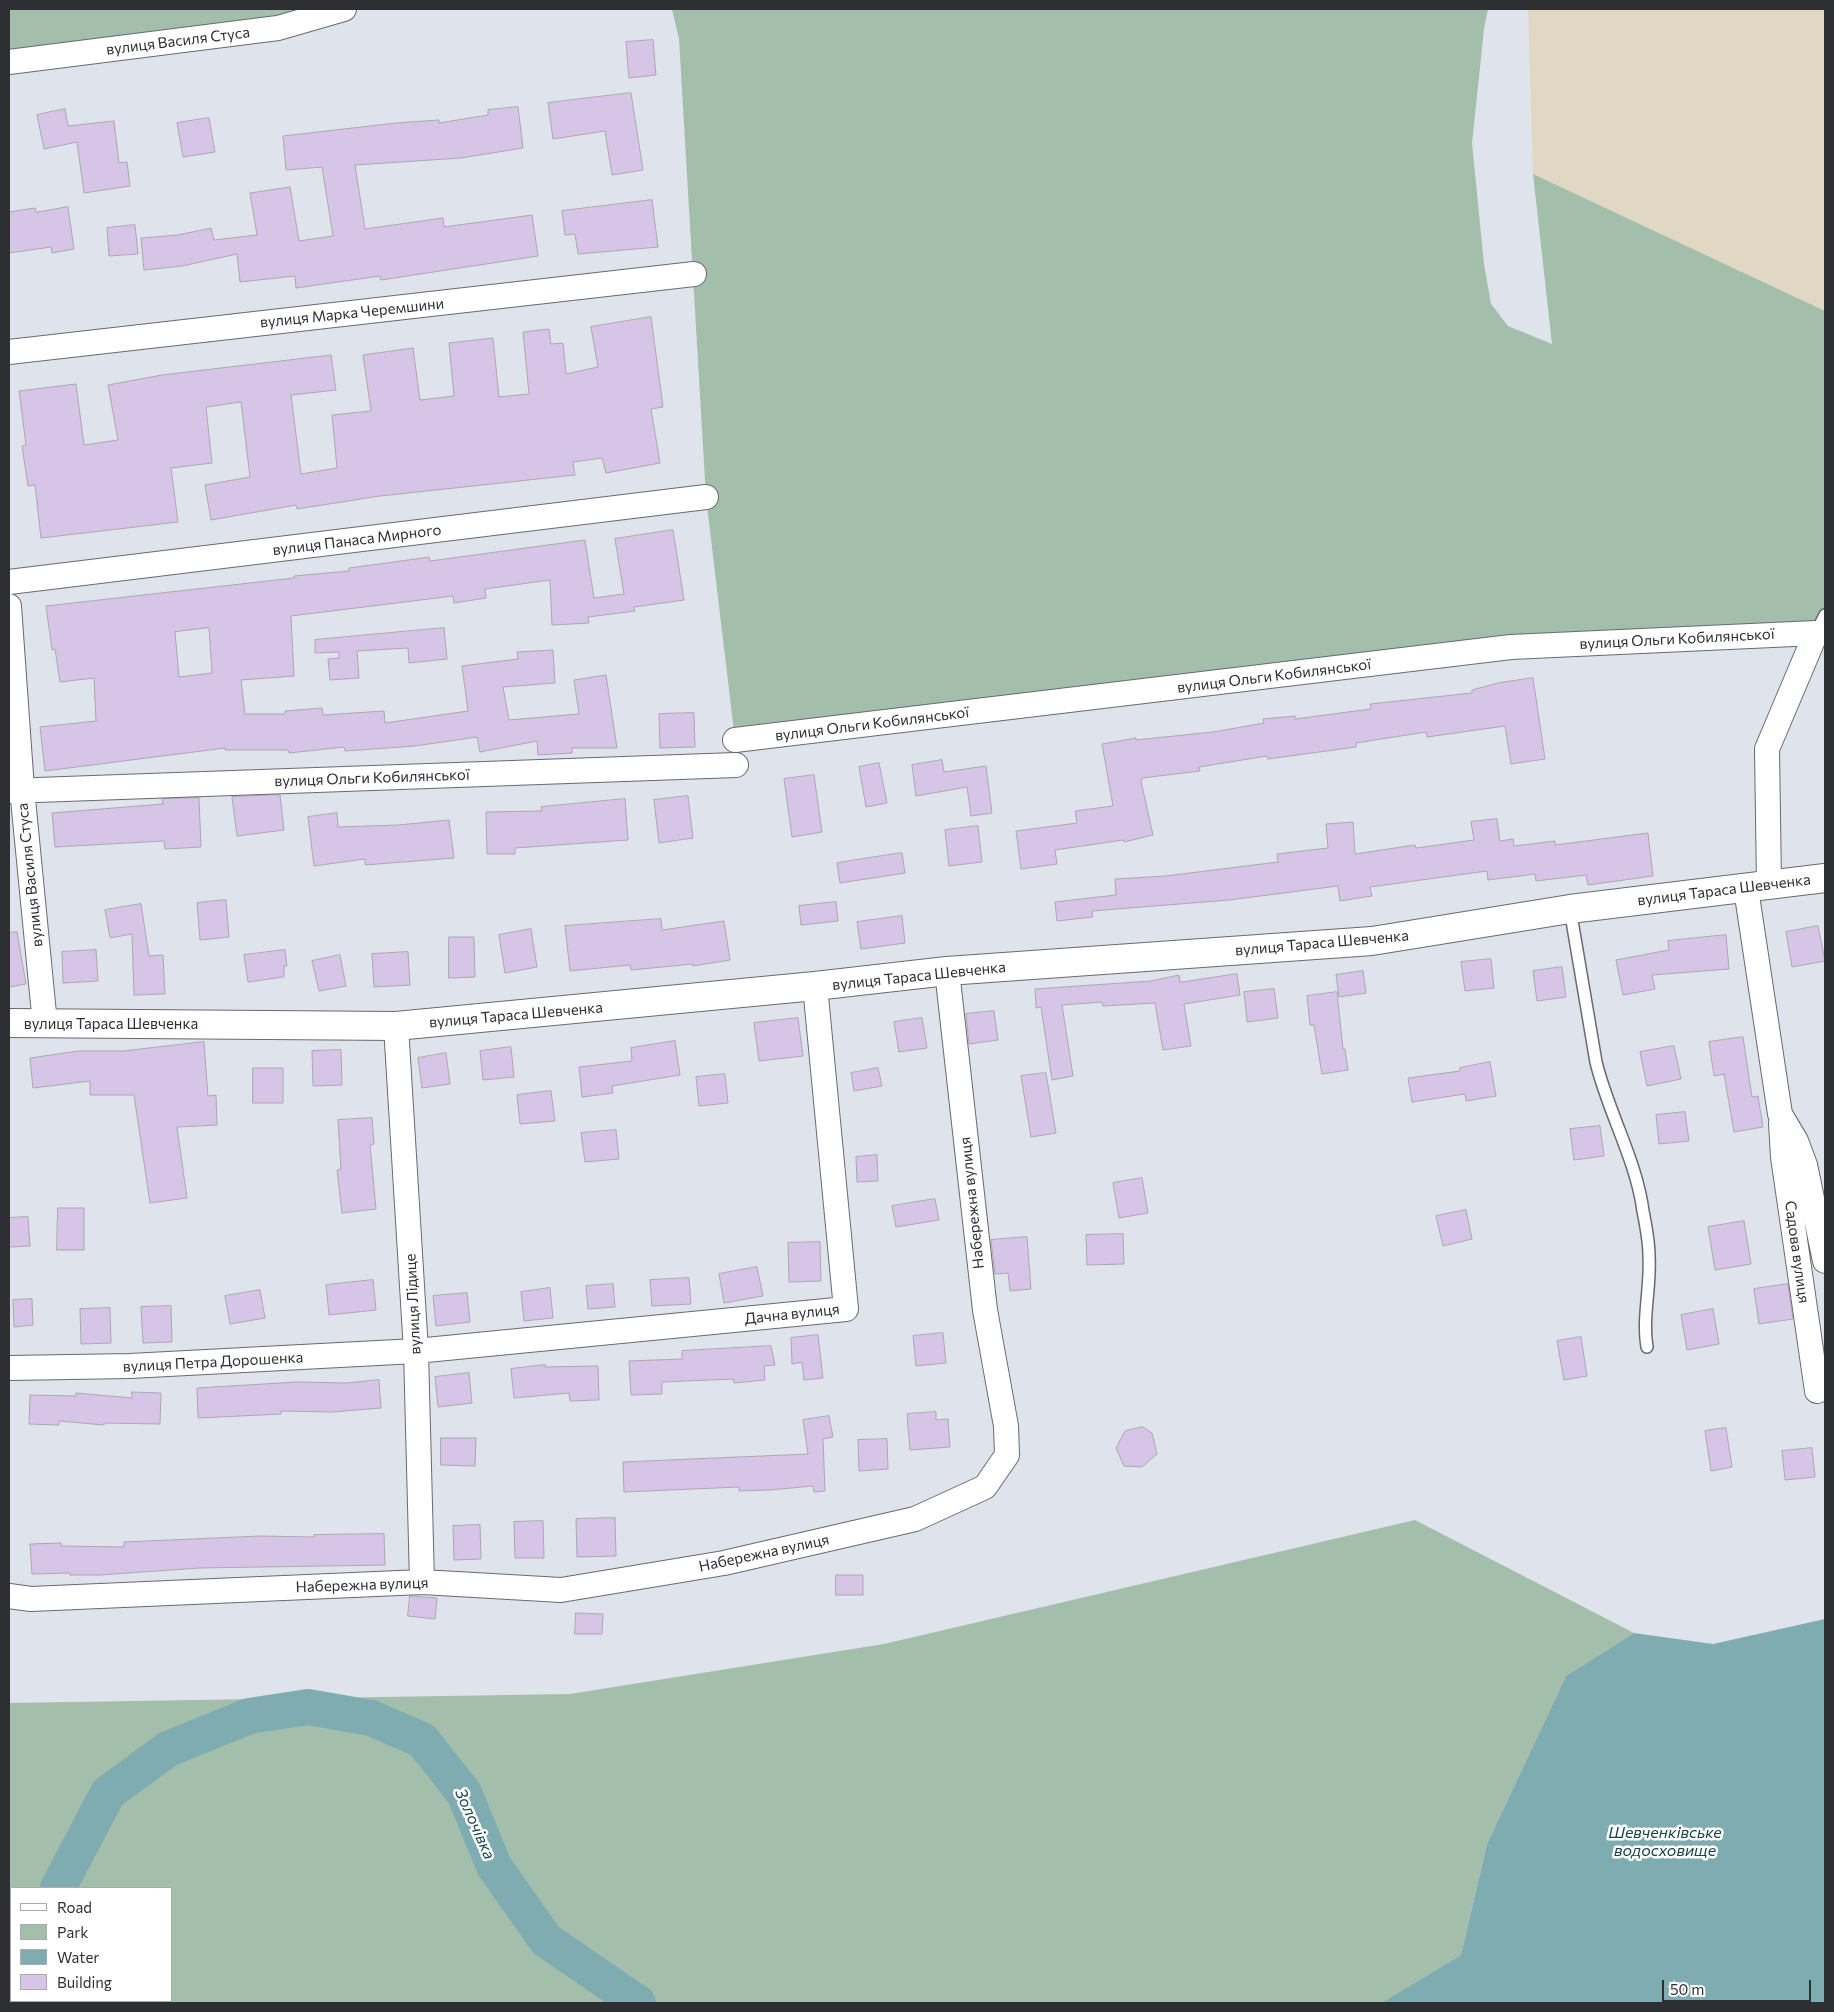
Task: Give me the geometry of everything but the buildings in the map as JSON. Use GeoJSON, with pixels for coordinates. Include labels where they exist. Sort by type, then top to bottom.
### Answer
{"type":"FeatureCollection","features":[{"type":"Feature","properties":{"kind":"main road","name":"вулиця Тараса Шевченка"},"geometry":{"type":"LineString","coordinates":[[9,1023],[396,1026],[815,986],[947,971],[1372,941],[1570,909],[1825,878]]}},
{"type":"Feature","properties":{"kind":"street","name":"вулиця Василя Стуса"},"geometry":{"type":"LineString","coordinates":[[9,62],[278,28],[344,9]]}},
{"type":"Feature","properties":{"kind":"street","name":"вулиця Марка Черемшини"},"geometry":{"type":"LineString","coordinates":[[9,352],[694,274]]}},
{"type":"Feature","properties":{"kind":"street","name":"вулиця Панаса Мирного"},"geometry":{"type":"LineString","coordinates":[[9,582],[706,497]]}},
{"type":"Feature","properties":{"kind":"street","name":"вулиця Василя Стуса"},"geometry":{"type":"LineString","coordinates":[[9,606],[15,790],[45,1024]]}},
{"type":"Feature","properties":{"kind":"street","name":"вулиця Ольги Кобилянської"},"geometry":{"type":"LineString","coordinates":[[735,740],[1511,647],[1820,624]]}},
{"type":"Feature","properties":{"kind":"street","name":"Садова вулиця"},"geometry":{"type":"LineString","coordinates":[[1817,1391],[1783,1157],[1758,887],[1767,748],[1820,624]]}},
{"type":"Feature","properties":{"kind":"street","name":"вулиця Ольги Кобилянської"},"geometry":{"type":"LineString","coordinates":[[15,790],[736,765]]}},
{"type":"Feature","properties":{"kind":"street","name":"Набережна вулиця"},"geometry":{"type":"LineString","coordinates":[[9,1596],[31,1599],[422,1582],[561,1590],[724,1563],[915,1519],[985,1487],[1007,1455],[1006,1426],[984,1310],[947,971]]}},
{"type":"Feature","properties":{"kind":"street","name":"Дачна вулиця"},"geometry":{"type":"LineString","coordinates":[[416,1351],[846,1309],[815,986]]}},
{"type":"Feature","properties":{"kind":"street","name":"вулиця Лідице"},"geometry":{"type":"LineString","coordinates":[[396,1026],[416,1351],[422,1582]]}},
{"type":"Feature","properties":{"kind":"street","name":"Садова вулиця"},"geometry":{"type":"LineString","coordinates":[[1780,1114],[1796,1141],[1805,1165],[1825,1261]]}},
{"type":"Feature","properties":{"kind":"street","name":"вулиця Петра Дорошенка"},"geometry":{"type":"LineString","coordinates":[[9,1368],[130,1366],[416,1351]]}},
{"type":"Feature","properties":{"kind":"lane"},"geometry":{"type":"LineString","coordinates":[[1570,909],[1602,1087],[1624,1143],[1643,1208],[1649,1256],[1644,1329],[1646,1347]]}},
{"type":"Feature","properties":{"kind":"shaded area"},"geometry":{"type":"Polygon","coordinates":[[[1528,9],[1825,9],[1825,311],[1533,174],[1528,9]]]}},
{"type":"Feature","properties":{"kind":"green space"},"geometry":{"type":"Polygon","coordinates":[[[9,9],[344,9],[9,62],[9,9]]]}},
{"type":"Feature","properties":{"kind":"green space"},"geometry":{"type":"Polygon","coordinates":[[[672,9],[1488,9],[1484,29],[1472,143],[1484,264],[1491,304],[1508,326],[1552,344],[1533,174],[1825,311],[1825,615],[1816,633],[1511,647],[735,740],[706,497],[679,39],[672,9]]]}},
{"type":"Feature","properties":{"kind":"green space"},"geometry":{"type":"Polygon","coordinates":[[[1415,1520],[1634,1633],[1566,1676],[1487,1844],[1461,1955],[1381,2003],[9,2003],[9,1703],[570,1694],[884,1644],[1415,1520]]]}},
{"type":"Feature","properties":{"kind":"water","name":"Шевченківське водосховище"},"geometry":{"type":"Polygon","coordinates":[[[1825,1619],[1825,2003],[1381,2003],[1461,1955],[1487,1844],[1566,1676],[1634,1633],[1713,1644],[1825,1619]]]}},
{"type":"Feature","properties":{"kind":"waterway","name":"Золочівка"},"geometry":{"type":"LineString","coordinates":[[59,1887],[108,1793],[168,1749],[249,1716],[308,1707],[371,1718],[422,1740],[464,1793],[494,1866],[546,1940],[638,2003]]}}]}
